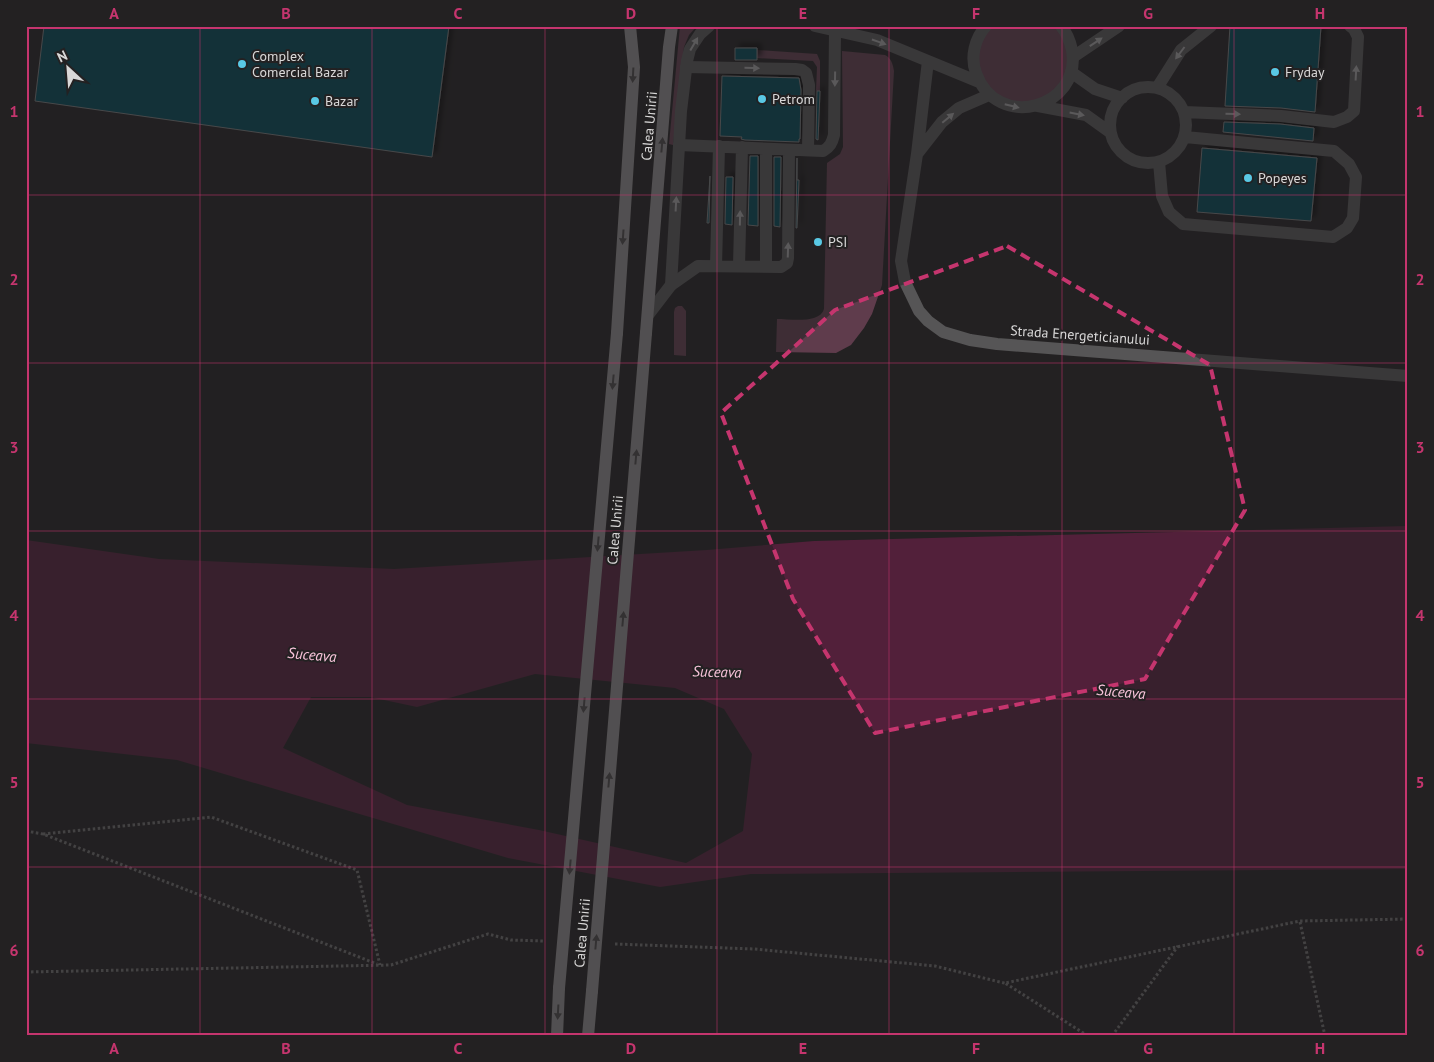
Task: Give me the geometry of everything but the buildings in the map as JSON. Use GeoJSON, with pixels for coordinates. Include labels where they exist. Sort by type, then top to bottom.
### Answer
{"type":"FeatureCollection","features":[{"type":"Feature","properties":{"kind":"main road","name":"Calea Unirii"},"geometry":{"type":"LineString","coordinates":[[557,1036],[559,988],[617,333],[634,67],[630,26]]}},
{"type":"Feature","properties":{"kind":"main road","name":"Calea Unirii"},"geometry":{"type":"LineString","coordinates":[[588,1036],[672,26]]}},
{"type":"Feature","properties":{"kind":"street"},"geometry":{"type":"LineString","coordinates":[[671,285],[681,111],[686,66],[690,49],[700,34],[709,26]]}},
{"type":"Feature","properties":{"kind":"street"},"geometry":{"type":"LineString","coordinates":[[815,26],[877,40],[979,82]]}},
{"type":"Feature","properties":{"kind":"street"},"geometry":{"type":"LineString","coordinates":[[986,26],[976,41],[974,68],[979,82],[989,95],[1004,104],[1021,108],[1038,106],[1086,116],[1111,133]]}},
{"type":"Feature","properties":{"kind":"street"},"geometry":{"type":"LineString","coordinates":[[1038,106],[1052,98],[1064,87],[1071,72],[1073,57],[1070,42],[1061,26]]}},
{"type":"Feature","properties":{"kind":"street"},"geometry":{"type":"LineString","coordinates":[[1073,57],[1120,26]]}},
{"type":"Feature","properties":{"kind":"street"},"geometry":{"type":"LineString","coordinates":[[1157,88],[1181,50],[1211,26]]}},
{"type":"Feature","properties":{"kind":"street"},"geometry":{"type":"LineString","coordinates":[[1184,112],[1281,116],[1334,122],[1347,117],[1354,110],[1358,38],[1354,29],[1350,26]]}},
{"type":"Feature","properties":{"kind":"street"},"geometry":{"type":"LineString","coordinates":[[679,145],[822,151],[828,148],[833,140],[835,31]]}},
{"type":"Feature","properties":{"kind":"street","name":"Strada Energeticianului"},"geometry":{"type":"LineString","coordinates":[[928,61],[917,154],[901,261],[905,282],[919,311],[928,321],[943,332],[970,340],[997,344],[1408,376]]}},
{"type":"Feature","properties":{"kind":"street"},"geometry":{"type":"LineString","coordinates":[[686,66],[802,70],[806,73],[809,80],[808,150]]}},
{"type":"Feature","properties":{"kind":"street"},"geometry":{"type":"LineString","coordinates":[[1071,72],[1095,88],[1122,98]]}},
{"type":"Feature","properties":{"kind":"street"},"geometry":{"type":"LineString","coordinates":[[1144,87],[1157,88],[1169,93],[1178,101],[1184,112],[1187,125],[1185,137],[1179,148],[1170,157],[1159,162],[1146,164],[1134,161],[1119,150],[1111,133],[1110,120],[1114,108],[1122,98],[1132,91],[1144,87]]}},
{"type":"Feature","properties":{"kind":"street","name":"Strada Energeticianului"},"geometry":{"type":"LineString","coordinates":[[917,154],[942,122],[959,108],[989,95]]}},
{"type":"Feature","properties":{"kind":"street"},"geometry":{"type":"LineString","coordinates":[[1159,162],[1162,196],[1169,212],[1183,224],[1333,237],[1347,228],[1353,218],[1356,177],[1349,164],[1334,151],[1185,137]]}},
{"type":"Feature","properties":{"kind":"street"},"geometry":{"type":"LineString","coordinates":[[716,266],[719,146]]}},
{"type":"Feature","properties":{"kind":"street"},"geometry":{"type":"LineString","coordinates":[[739,266],[742,147]]}},
{"type":"Feature","properties":{"kind":"street"},"geometry":{"type":"LineString","coordinates":[[766,149],[766,267]]}},
{"type":"Feature","properties":{"kind":"street"},"geometry":{"type":"LineString","coordinates":[[648,315],[671,285],[698,266],[781,267],[787,263],[789,150]]}},
{"type":"Feature","properties":{"kind":"path"},"geometry":{"type":"LineString","coordinates":[[43,834],[210,817],[358,870],[380,965]]}},
{"type":"Feature","properties":{"kind":"path"},"geometry":{"type":"LineString","coordinates":[[26,830],[43,834],[380,965]]}},
{"type":"Feature","properties":{"kind":"path"},"geometry":{"type":"LineString","coordinates":[[1008,984],[1005,982],[1300,922],[1408,919]]}},
{"type":"Feature","properties":{"kind":"path"},"geometry":{"type":"LineString","coordinates":[[1300,922],[1325,1036]]}},
{"type":"Feature","properties":{"kind":"path"},"geometry":{"type":"LineString","coordinates":[[26,972],[391,965],[488,934],[511,940],[550,941]]}},
{"type":"Feature","properties":{"kind":"path"},"geometry":{"type":"LineString","coordinates":[[608,944],[754,950],[935,966],[1008,984],[1088,1036]]}},
{"type":"Feature","properties":{"kind":"path"},"geometry":{"type":"LineString","coordinates":[[1112,1036],[1178,946]]}},
{"type":"Feature","properties":{"kind":"highlighted area"},"geometry":{"type":"Polygon","coordinates":[[[1007,246],[1210,365],[1245,510],[1145,679],[875,733],[793,599],[721,413],[835,310],[1007,246]]]}},
{"type":"Feature","properties":{"kind":"shaded area"},"geometry":{"type":"Polygon","coordinates":[[[680,26],[697,26],[689,35],[684,47],[673,145],[669,144],[680,26]]]}},
{"type":"Feature","properties":{"kind":"shaded area"},"geometry":{"type":"Polygon","coordinates":[[[989,26],[1057,26],[1068,42],[1068,73],[1050,97],[1020,105],[992,94],[977,67],[981,37],[989,26]]]}},
{"type":"Feature","properties":{"kind":"shaded area"},"geometry":{"type":"Polygon","coordinates":[[[757,50],[817,54],[820,61],[820,91],[816,91],[817,67],[813,61],[757,58],[757,50]]]}},
{"type":"Feature","properties":{"kind":"shaded area"},"geometry":{"type":"Polygon","coordinates":[[[842,51],[885,55],[894,68],[882,285],[872,314],[851,345],[836,353],[776,352],[777,319],[811,319],[821,314],[824,309],[827,163],[840,154],[843,147],[842,51]]]}},
{"type":"Feature","properties":{"kind":"shaded area"},"geometry":{"type":"Polygon","coordinates":[[[678,306],[682,306],[686,311],[686,356],[674,355],[674,312],[678,306]]]}},
{"type":"Feature","properties":{"kind":"water","name":"Suceava"},"geometry":{"type":"Polygon","coordinates":[[[1408,526],[1408,869],[751,874],[660,887],[508,858],[177,760],[26,743],[26,540],[159,559],[394,569],[707,550],[814,541],[1408,526]],[[535,674],[417,707],[370,697],[311,697],[283,748],[407,805],[539,830],[686,863],[743,831],[752,754],[724,709],[675,688],[535,674]]]}},
{"type":"Feature","properties":{"kind":"place","name":"Complex Comercial Bazar"},"geometry":{"type":"Point","coordinates":[242,64]}},
{"type":"Feature","properties":{"kind":"place","name":"Fryday"},"geometry":{"type":"Point","coordinates":[1275,72]}},
{"type":"Feature","properties":{"kind":"place","name":"Petrom"},"geometry":{"type":"Point","coordinates":[762,99]}},
{"type":"Feature","properties":{"kind":"place","name":"Bazar"},"geometry":{"type":"Point","coordinates":[315,101]}},
{"type":"Feature","properties":{"kind":"place","name":"Popeyes"},"geometry":{"type":"Point","coordinates":[1248,178]}},
{"type":"Feature","properties":{"kind":"place","name":"PSI"},"geometry":{"type":"Point","coordinates":[818,242]}}]}
